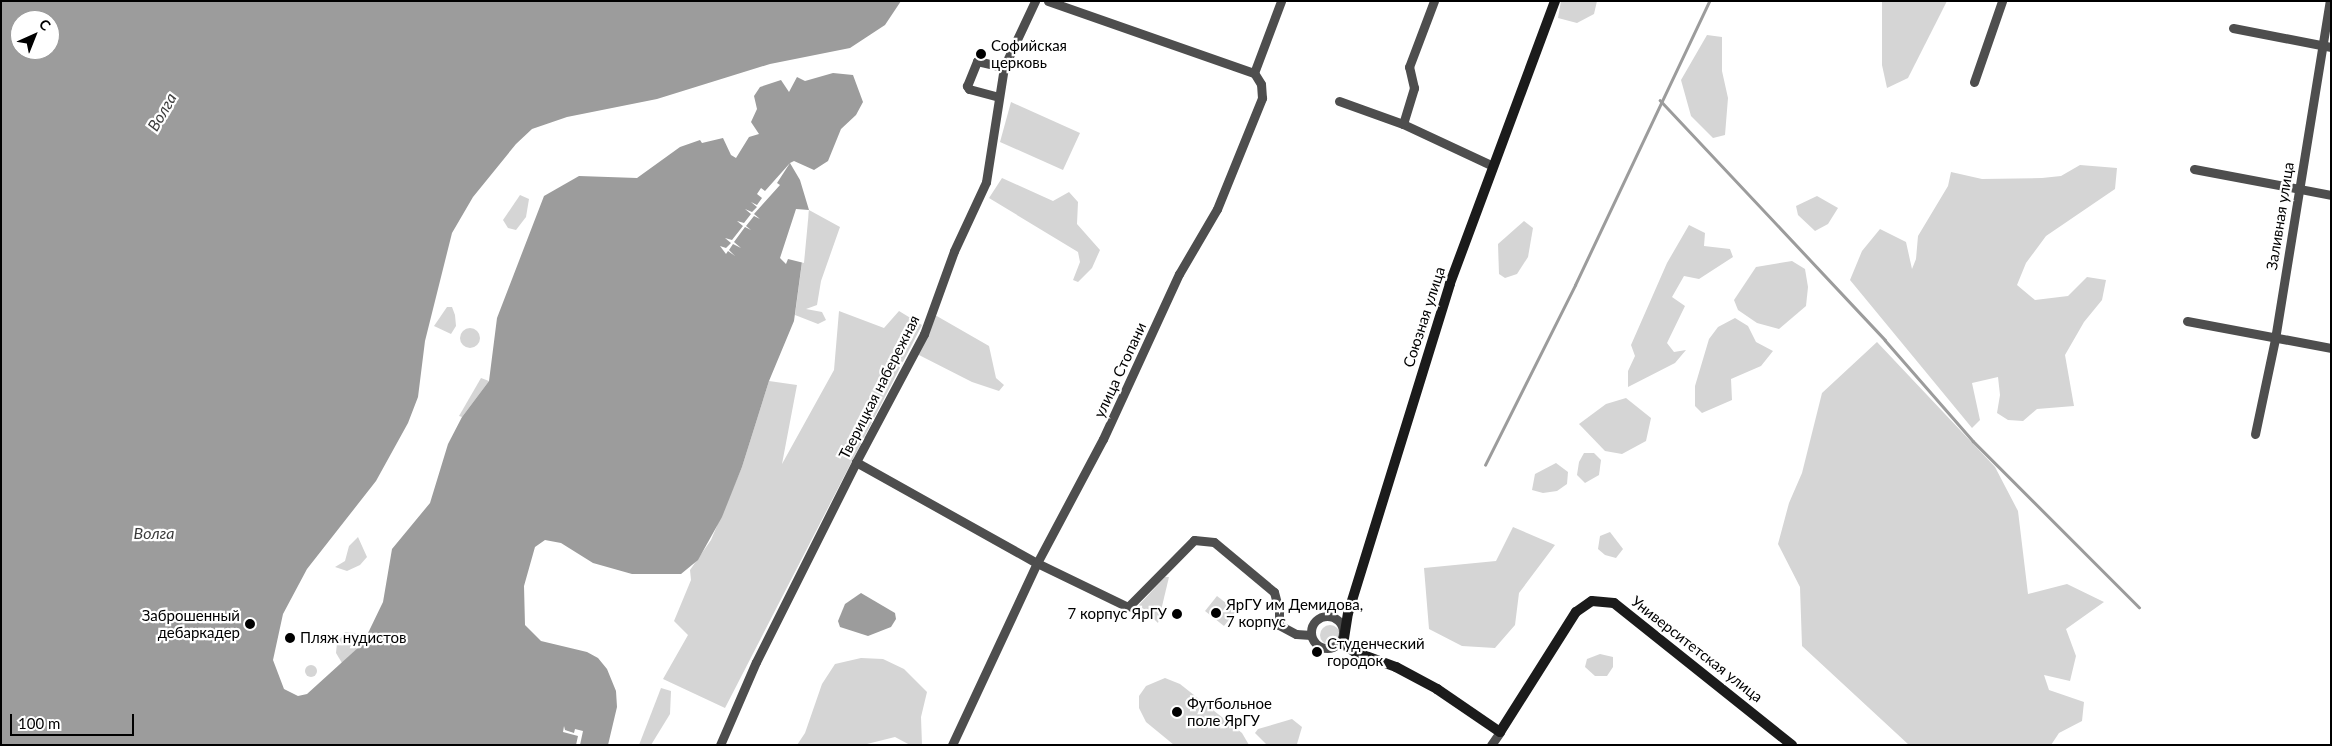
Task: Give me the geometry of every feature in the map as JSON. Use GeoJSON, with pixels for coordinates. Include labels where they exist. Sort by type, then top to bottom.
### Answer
{"type":"FeatureCollection","features":[{"type":"Feature","properties":{"kind":"street","name":"Тверицкая набережная"},"geometry":{"type":"LineString","coordinates":[[720,745],[756,662],[856,462],[924,334],[954,251],[986,182],[1004,67],[1035,1]]}},
{"type":"Feature","properties":{"kind":"street"},"geometry":{"type":"LineString","coordinates":[[1048,1],[1254,73],[1281,1]]}},
{"type":"Feature","properties":{"kind":"street"},"geometry":{"type":"LineString","coordinates":[[1403,124],[1414,88],[1409,67],[1434,1]]}},
{"type":"Feature","properties":{"kind":"street","name":"Союзная улица"},"geometry":{"type":"LineString","coordinates":[[1340,647],[1450,284],[1555,1]]}},
{"type":"Feature","properties":{"kind":"street"},"geometry":{"type":"LineString","coordinates":[[1974,82],[2002,1]]}},
{"type":"Feature","properties":{"kind":"street","name":"Заливная улица"},"geometry":{"type":"LineString","coordinates":[[2255,434],[2275,339],[2298,189],[2326,47],[2330,1]]}},
{"type":"Feature","properties":{"kind":"street"},"geometry":{"type":"LineString","coordinates":[[2232,28],[2326,47]]}},
{"type":"Feature","properties":{"kind":"street"},"geometry":{"type":"LineString","coordinates":[[999,98],[967,86],[976,61],[1004,67]]}},
{"type":"Feature","properties":{"kind":"street","name":"улица Стопани"},"geometry":{"type":"LineString","coordinates":[[952,745],[1037,563],[1103,439],[1179,274],[1217,209],[1262,98],[1261,84],[1254,73]]}},
{"type":"Feature","properties":{"kind":"street"},"geometry":{"type":"LineString","coordinates":[[1339,101],[1403,124],[1493,166]]}},
{"type":"Feature","properties":{"kind":"street"},"geometry":{"type":"LineString","coordinates":[[2194,169],[2331,195]]}},
{"type":"Feature","properties":{"kind":"street"},"geometry":{"type":"LineString","coordinates":[[2188,321],[2275,339],[2331,348]]}},
{"type":"Feature","properties":{"kind":"street"},"geometry":{"type":"LineString","coordinates":[[856,462],[1037,563],[1128,607],[1194,540],[1214,542],[1274,592],[1280,611],[1279,625],[1296,634],[1311,635],[1320,647],[1340,647],[1396,667],[1437,688],[1500,732],[1491,745]]}},
{"type":"Feature","properties":{"kind":"street","name":"Университетская улица"},"geometry":{"type":"LineString","coordinates":[[1500,732],[1576,612],[1592,601],[1614,603],[1792,745]]}},
{"type":"Feature","properties":{"kind":"street"},"geometry":{"type":"LineString","coordinates":[[1311,635],[1316,620],[1326,616],[1337,619],[1343,633]]}},
{"type":"Feature","properties":{"kind":"shaded area"},"geometry":{"type":"Polygon","coordinates":[[[1561,1],[1597,1],[1594,14],[1577,23],[1558,18],[1561,1]]]}},
{"type":"Feature","properties":{"kind":"shaded area"},"geometry":{"type":"Polygon","coordinates":[[[1882,1],[1947,1],[1908,78],[1887,88],[1882,65],[1882,1]]]}},
{"type":"Feature","properties":{"kind":"shaded area"},"geometry":{"type":"Polygon","coordinates":[[[1707,35],[1722,37],[1722,71],[1728,98],[1725,135],[1713,138],[1691,116],[1681,80],[1707,35]]]}},
{"type":"Feature","properties":{"kind":"shaded area"},"geometry":{"type":"Polygon","coordinates":[[[1011,102],[1080,133],[1063,170],[1000,142],[1011,102]]]}},
{"type":"Feature","properties":{"kind":"shaded area"},"geometry":{"type":"Polygon","coordinates":[[[2080,165],[2117,168],[2115,189],[2046,236],[2026,263],[2017,285],[2035,300],[2068,296],[2087,277],[2106,280],[2102,300],[2084,322],[2065,355],[2074,406],[2037,409],[2023,421],[2008,420],[1997,413],[2000,395],[1998,377],[1972,383],[1980,420],[1972,428],[1850,280],[1862,251],[1880,229],[1906,242],[1912,269],[1916,259],[1918,236],[1948,186],[1951,172],[1982,179],[2042,178],[2061,176],[2080,165]]]}},
{"type":"Feature","properties":{"kind":"shaded area"},"geometry":{"type":"Polygon","coordinates":[[[1002,178],[1053,201],[1069,192],[1078,202],[1077,224],[1100,250],[1092,268],[1078,282],[1073,280],[1080,262],[1078,252],[989,198],[1002,178]]]}},
{"type":"Feature","properties":{"kind":"shaded area"},"geometry":{"type":"Polygon","coordinates":[[[520,195],[529,199],[526,217],[516,230],[508,228],[503,220],[520,195]]]}},
{"type":"Feature","properties":{"kind":"shaded area"},"geometry":{"type":"Polygon","coordinates":[[[1817,196],[1838,208],[1828,224],[1815,231],[1798,215],[1796,206],[1817,196]]]}},
{"type":"Feature","properties":{"kind":"shaded area"},"geometry":{"type":"Polygon","coordinates":[[[809,210],[840,227],[821,281],[817,305],[806,309],[822,312],[826,320],[818,324],[795,315],[809,210]]]}},
{"type":"Feature","properties":{"kind":"shaded area"},"geometry":{"type":"Polygon","coordinates":[[[1524,221],[1533,228],[1528,257],[1517,274],[1505,278],[1499,274],[1498,244],[1524,221]]]}},
{"type":"Feature","properties":{"kind":"shaded area"},"geometry":{"type":"Polygon","coordinates":[[[1689,225],[1705,233],[1704,246],[1730,249],[1733,257],[1699,279],[1684,276],[1672,297],[1685,306],[1667,343],[1674,352],[1686,350],[1675,363],[1628,387],[1628,371],[1635,356],[1631,345],[1667,263],[1689,225]]]}},
{"type":"Feature","properties":{"kind":"shaded area"},"geometry":{"type":"Polygon","coordinates":[[[1792,261],[1805,269],[1808,287],[1806,306],[1779,329],[1757,323],[1738,310],[1734,300],[1756,267],[1792,261]]]}},
{"type":"Feature","properties":{"kind":"shaded area"},"geometry":{"type":"Polygon","coordinates":[[[447,307],[452,307],[455,315],[456,326],[451,334],[434,326],[447,307]]]}},
{"type":"Feature","properties":{"kind":"shaded area"},"geometry":{"type":"Polygon","coordinates":[[[839,311],[884,328],[899,311],[922,325],[725,708],[663,679],[688,635],[674,621],[691,580],[690,570],[711,540],[742,467],[769,381],[797,385],[782,464],[834,370],[839,311]]]}},
{"type":"Feature","properties":{"kind":"shaded area"},"geometry":{"type":"Polygon","coordinates":[[[935,315],[989,346],[996,378],[1004,385],[999,391],[972,382],[917,354],[935,315]]]}},
{"type":"Feature","properties":{"kind":"shaded area"},"geometry":{"type":"Polygon","coordinates":[[[1735,318],[1748,326],[1756,342],[1773,351],[1761,366],[1731,379],[1732,400],[1702,413],[1695,406],[1695,386],[1709,339],[1718,327],[1735,318]]]}},
{"type":"Feature","properties":{"kind":"shaded area"},"geometry":{"type":"Polygon","coordinates":[[[470,328],[477,331],[480,338],[477,345],[470,348],[463,345],[460,338],[463,331],[470,328]]]}},
{"type":"Feature","properties":{"kind":"shaded area"},"geometry":{"type":"Polygon","coordinates":[[[1877,342],[1995,467],[2018,511],[2028,594],[2067,584],[2104,602],[2066,629],[2076,656],[2070,681],[2044,675],[2049,690],[2084,702],[2082,721],[2059,733],[2051,745],[1909,745],[1802,646],[1800,587],[1778,544],[1789,503],[1802,473],[1822,393],[1877,342]]]}},
{"type":"Feature","properties":{"kind":"shaded area"},"geometry":{"type":"Polygon","coordinates":[[[481,378],[489,381],[462,417],[459,416],[481,378]]]}},
{"type":"Feature","properties":{"kind":"shaded area"},"geometry":{"type":"Polygon","coordinates":[[[1626,398],[1651,418],[1646,441],[1622,454],[1605,451],[1579,424],[1606,404],[1626,398]]]}},
{"type":"Feature","properties":{"kind":"shaded area"},"geometry":{"type":"Polygon","coordinates":[[[1584,453],[1594,453],[1601,460],[1599,475],[1585,483],[1577,475],[1579,462],[1584,453]]]}},
{"type":"Feature","properties":{"kind":"shaded area"},"geometry":{"type":"Polygon","coordinates":[[[1556,463],[1568,472],[1567,484],[1557,491],[1543,493],[1532,490],[1535,474],[1556,463]]]}},
{"type":"Feature","properties":{"kind":"shaded area"},"geometry":{"type":"Polygon","coordinates":[[[1513,527],[1555,545],[1519,593],[1515,625],[1495,648],[1462,646],[1429,629],[1424,568],[1496,561],[1513,527]]]}},
{"type":"Feature","properties":{"kind":"shaded area"},"geometry":{"type":"Polygon","coordinates":[[[1610,532],[1623,549],[1616,558],[1605,555],[1598,549],[1600,536],[1610,532]]]}},
{"type":"Feature","properties":{"kind":"shaded area"},"geometry":{"type":"Polygon","coordinates":[[[358,537],[367,557],[360,565],[347,571],[335,567],[345,561],[349,546],[358,537]]]}},
{"type":"Feature","properties":{"kind":"shaded area"},"geometry":{"type":"Polygon","coordinates":[[[1165,577],[1169,577],[1158,623],[1139,605],[1165,577]]]}},
{"type":"Feature","properties":{"kind":"shaded area"},"geometry":{"type":"Polygon","coordinates":[[[1217,596],[1236,611],[1224,626],[1205,611],[1217,596]]]}},
{"type":"Feature","properties":{"kind":"shaded area"},"geometry":{"type":"Polygon","coordinates":[[[1326,625],[1334,625],[1340,631],[1340,639],[1334,645],[1326,645],[1320,639],[1320,631],[1326,625]]]}},
{"type":"Feature","properties":{"kind":"shaded area"},"geometry":{"type":"Polygon","coordinates":[[[345,632],[355,633],[361,645],[342,663],[336,653],[337,643],[345,632]]]}},
{"type":"Feature","properties":{"kind":"shaded area"},"geometry":{"type":"Polygon","coordinates":[[[1600,654],[1613,657],[1613,667],[1607,676],[1595,676],[1585,667],[1587,659],[1600,654]]]}},
{"type":"Feature","properties":{"kind":"shaded area"},"geometry":{"type":"Polygon","coordinates":[[[861,658],[883,659],[904,669],[927,692],[921,717],[922,745],[910,745],[895,737],[863,745],[797,745],[805,733],[822,684],[835,664],[861,658]]]}},
{"type":"Feature","properties":{"kind":"shaded area"},"geometry":{"type":"Polygon","coordinates":[[[309,665],[313,665],[317,671],[313,677],[309,677],[305,673],[305,669],[309,665]]]}},
{"type":"Feature","properties":{"kind":"shaded area","name":"Футбольное поле ЯрГУ"},"geometry":{"type":"Polygon","coordinates":[[[1165,678],[1180,684],[1242,733],[1249,745],[1174,745],[1146,722],[1139,708],[1139,696],[1146,686],[1165,678]]]}},
{"type":"Feature","properties":{"kind":"shaded area"},"geometry":{"type":"Polygon","coordinates":[[[661,688],[671,691],[670,714],[651,745],[639,745],[661,688]]]}},
{"type":"Feature","properties":{"kind":"shaded area"},"geometry":{"type":"Polygon","coordinates":[[[1292,719],[1302,727],[1297,744],[1267,745],[1255,733],[1258,729],[1292,719]]]}},
{"type":"Feature","properties":{"kind":"water","name":"Волга"},"geometry":{"type":"Polygon","coordinates":[[[1,1],[901,1],[885,25],[850,48],[770,64],[657,99],[567,117],[532,129],[516,144],[473,197],[452,233],[425,341],[418,397],[408,423],[376,481],[307,569],[283,614],[273,660],[284,689],[298,696],[307,694],[361,645],[383,602],[392,549],[430,503],[448,444],[462,417],[489,381],[497,318],[544,196],[579,176],[637,178],[680,147],[700,140],[702,143],[723,138],[731,155],[736,158],[749,137],[759,134],[751,122],[757,109],[754,96],[760,87],[781,80],[789,92],[797,77],[805,81],[833,73],[853,75],[863,102],[856,115],[841,129],[828,161],[814,170],[794,161],[790,163],[800,180],[809,210],[794,321],[769,381],[742,467],[722,517],[698,560],[681,574],[632,574],[593,563],[561,543],[545,540],[535,547],[524,586],[525,625],[541,641],[587,652],[598,658],[607,669],[616,691],[617,707],[608,745],[1,745],[1,1]]]}},
{"type":"Feature","properties":{"kind":"water"},"geometry":{"type":"Polygon","coordinates":[[[861,593],[895,613],[896,619],[891,627],[868,636],[840,627],[838,621],[845,604],[861,593]]]}},
{"type":"Feature","properties":{"kind":"pier"},"geometry":{"type":"Polygon","coordinates":[[[790,163],[777,183],[780,185],[754,214],[760,219],[754,216],[746,226],[751,230],[745,227],[734,242],[741,248],[733,244],[729,250],[735,256],[728,251],[726,254],[720,246],[726,248],[731,243],[725,238],[732,240],[743,226],[737,221],[744,223],[751,214],[745,209],[752,212],[757,207],[751,202],[757,205],[762,198],[757,194],[761,188],[765,191],[790,163]]]}},
{"type":"Feature","properties":{"kind":"pier"},"geometry":{"type":"Polygon","coordinates":[[[796,209],[809,210],[804,263],[788,259],[786,264],[780,258],[796,209]]]}},
{"type":"Feature","properties":{"kind":"pier"},"geometry":{"type":"Polygon","coordinates":[[[564,726],[565,730],[574,733],[575,729],[583,731],[580,745],[576,745],[578,736],[563,732],[564,726]]]}},
{"type":"Feature","properties":{"kind":"waterway"},"geometry":{"type":"LineString","coordinates":[[1485,465],[1575,285],[1709,1]]}},
{"type":"Feature","properties":{"kind":"waterway"},"geometry":{"type":"LineString","coordinates":[[1660,100],[1885,340],[1973,441],[2139,607]]}},
{"type":"Feature","properties":{"kind":"place","name":"Софийская церковь"},"geometry":{"type":"Point","coordinates":[981,54]}},
{"type":"Feature","properties":{"kind":"place","name":"ЯрГУ им Демидова, 7 корпус"},"geometry":{"type":"Point","coordinates":[1216,613]}},
{"type":"Feature","properties":{"kind":"place","name":"7 корпус ЯрГУ"},"geometry":{"type":"Point","coordinates":[1177,614]}},
{"type":"Feature","properties":{"kind":"place","name":"Заброшенный дебаркадер"},"geometry":{"type":"Point","coordinates":[250,624]}},
{"type":"Feature","properties":{"kind":"place","name":"Пляж нудистов"},"geometry":{"type":"Point","coordinates":[290,638]}},
{"type":"Feature","properties":{"kind":"place","name":"Студенческий городок"},"geometry":{"type":"Point","coordinates":[1317,652]}},
{"type":"Feature","properties":{"kind":"place","name":"Футбольное поле ЯрГУ"},"geometry":{"type":"Point","coordinates":[1177,712]}}]}
